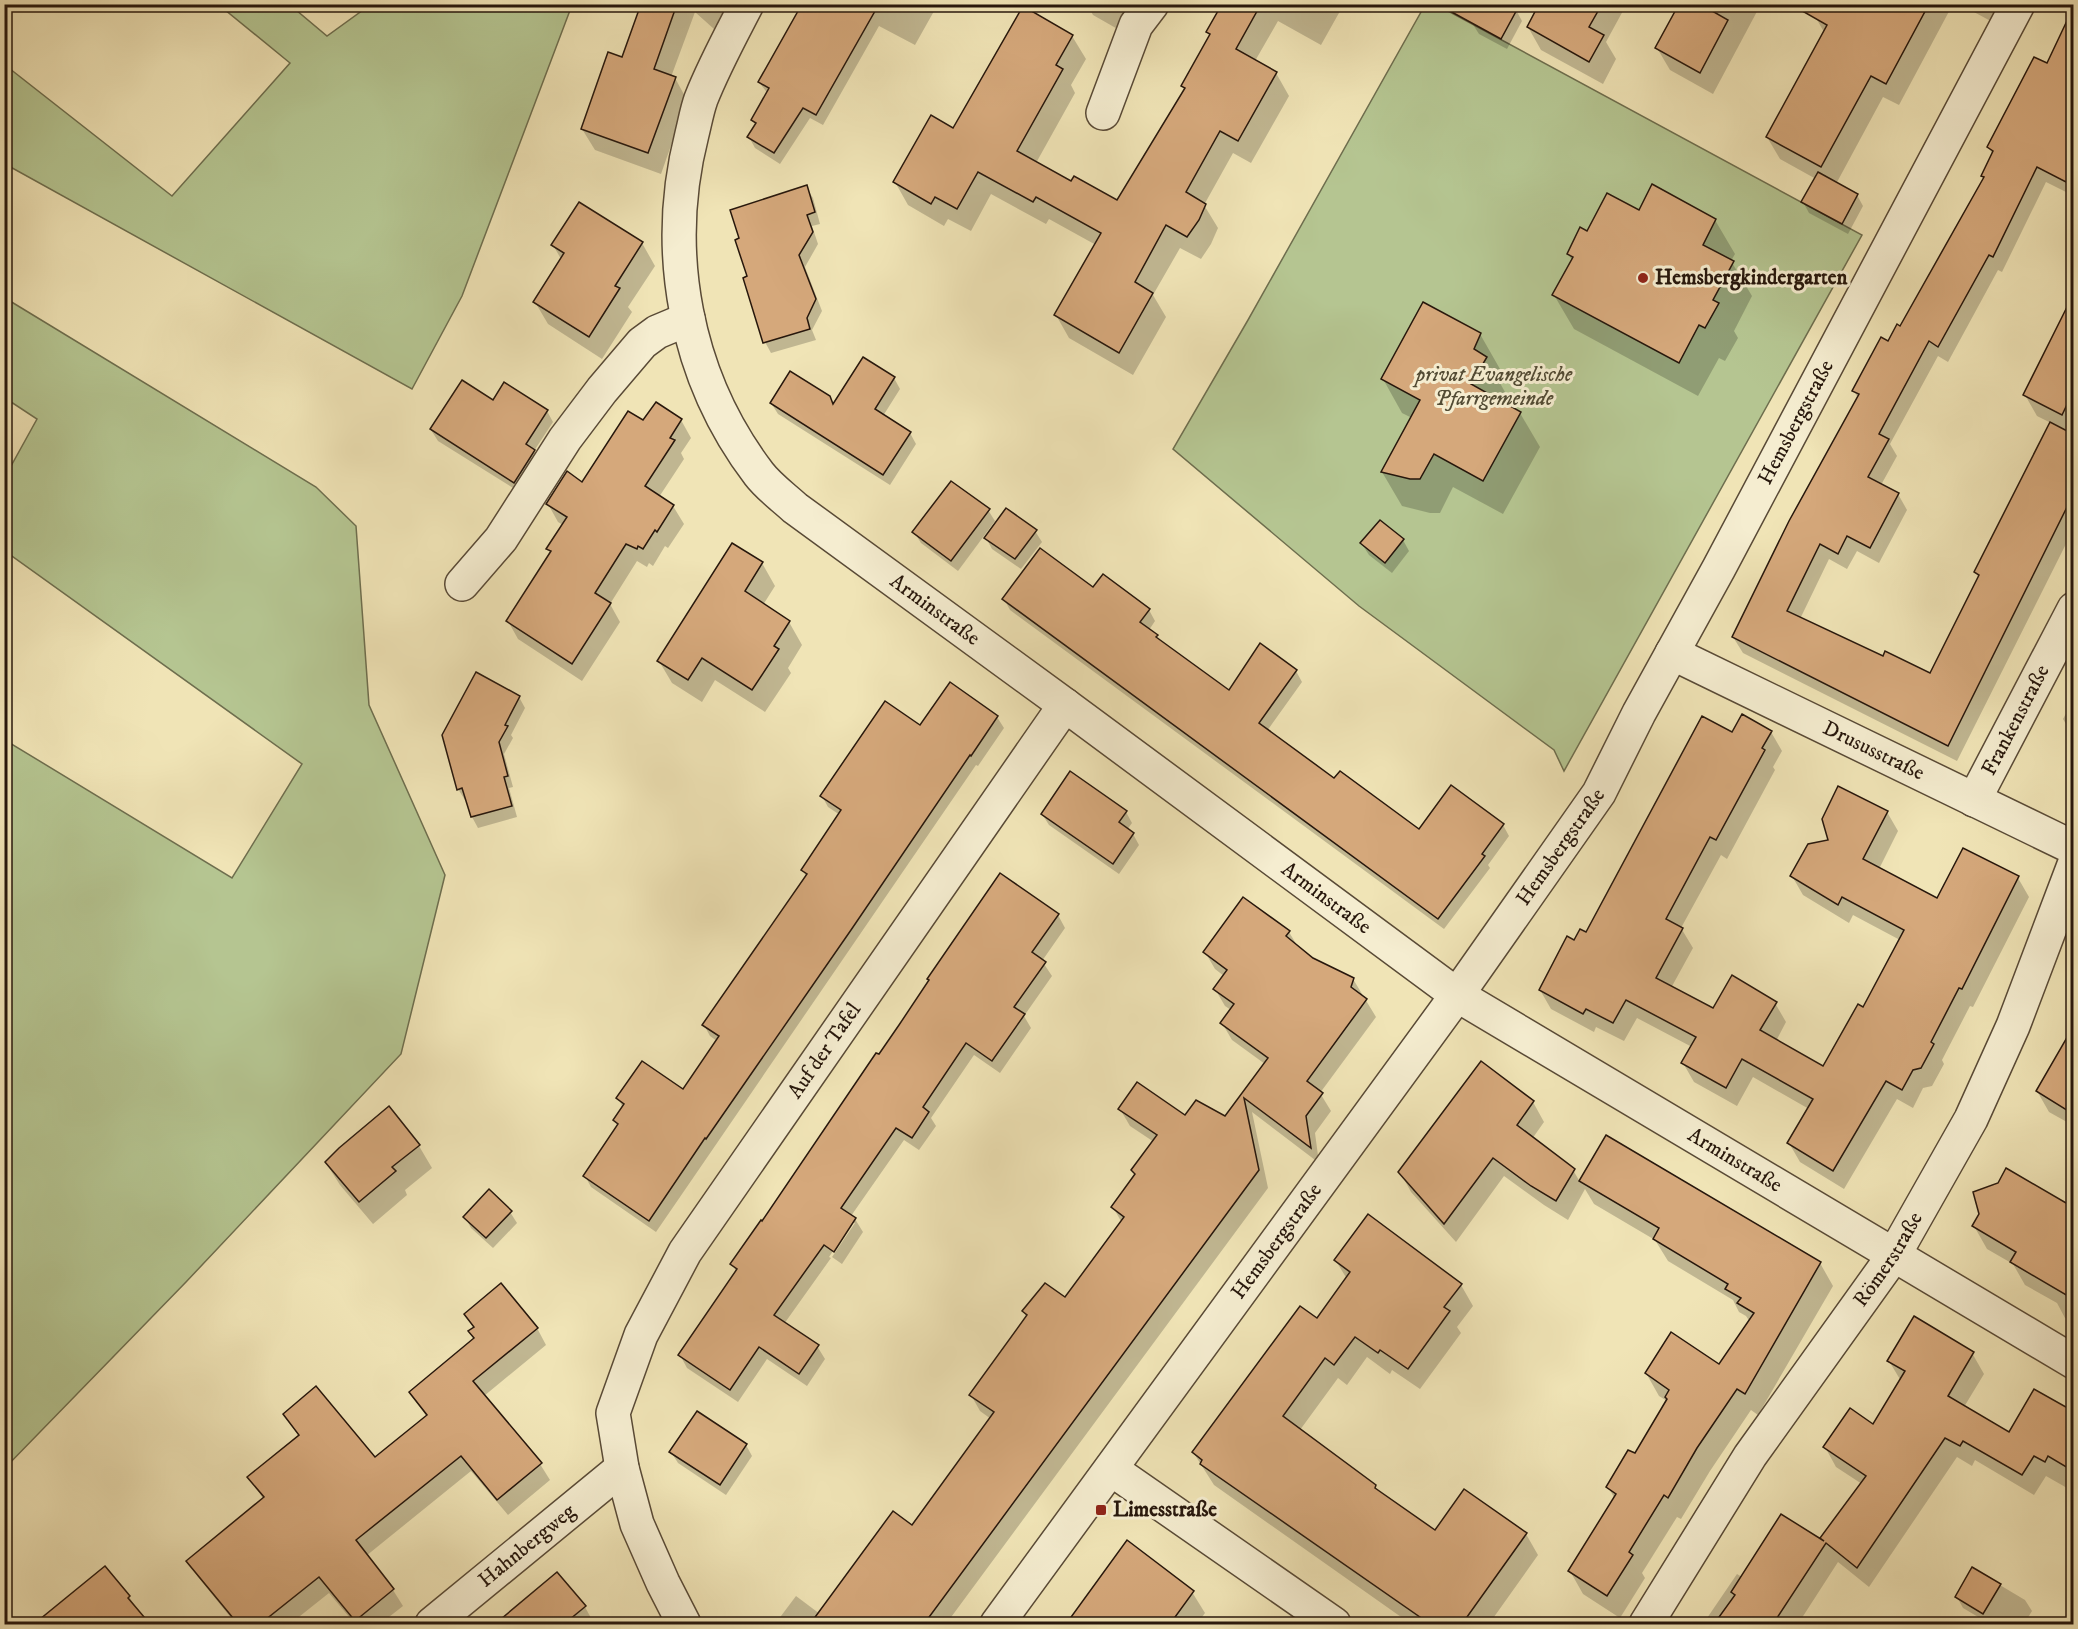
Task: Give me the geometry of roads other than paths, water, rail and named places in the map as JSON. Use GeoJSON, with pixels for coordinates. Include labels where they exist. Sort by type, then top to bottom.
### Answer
{"type":"FeatureCollection","features":[{"type":"Feature","properties":{"kind":"street","name":"Arminstraße"},"geometry":{"type":"LineString","coordinates":[[747,4],[727,41],[701,100],[684,167],[678,220],[679,267],[688,319],[710,392],[733,437],[760,476],[795,508],[1457,995],[2073,1362]]}},
{"type":"Feature","properties":{"kind":"street"},"geometry":{"type":"LineString","coordinates":[[1103,113],[1136,25],[1152,4]]}},
{"type":"Feature","properties":{"kind":"street","name":"Hemsbergstraße"},"geometry":{"type":"LineString","coordinates":[[997,1624],[1457,995],[1599,793],[1639,713],[2018,4]]}},
{"type":"Feature","properties":{"kind":"street"},"geometry":{"type":"LineString","coordinates":[[462,584],[501,539],[565,440],[642,343],[657,332],[688,319]]}},
{"type":"Feature","properties":{"kind":"street","name":"Frankenstraße"},"geometry":{"type":"LineString","coordinates":[[1974,800],[2073,609]]}},
{"type":"Feature","properties":{"kind":"street","name":"Drususstraße"},"geometry":{"type":"LineString","coordinates":[[1672,653],[2073,848]]}},
{"type":"Feature","properties":{"kind":"street","name":"Auf der Tafel"},"geometry":{"type":"LineString","coordinates":[[622,1468],[613,1413],[641,1335],[685,1251],[1065,705]]}},
{"type":"Feature","properties":{"kind":"street","name":"Römerstraße"},"geometry":{"type":"LineString","coordinates":[[1646,1624],[1750,1456],[1894,1255],[1971,1119],[2013,1026],[2073,865]]}},
{"type":"Feature","properties":{"kind":"street"},"geometry":{"type":"LineString","coordinates":[[622,1468],[638,1524],[663,1583],[684,1624]]}},
{"type":"Feature","properties":{"kind":"street","name":"Hahnbergweg"},"geometry":{"type":"LineString","coordinates":[[432,1624],[622,1468]]}},
{"type":"Feature","properties":{"kind":"street"},"geometry":{"type":"LineString","coordinates":[[1111,1469],[1334,1624]]}},
{"type":"Feature","properties":{"kind":"place","name":"Hemsbergkindergarten"},"geometry":{"type":"Point","coordinates":[1643,278]}},
{"type":"Feature","properties":{"kind":"place","name":"Limesstraße"},"geometry":{"type":"Point","coordinates":[1101,1510]}},
{"type":"Feature","properties":{"kind":"park label","name":"privat Evangelische Pfarrgemeinde"},"geometry":{"type":"Point","coordinates":[1494,387]}}]}
